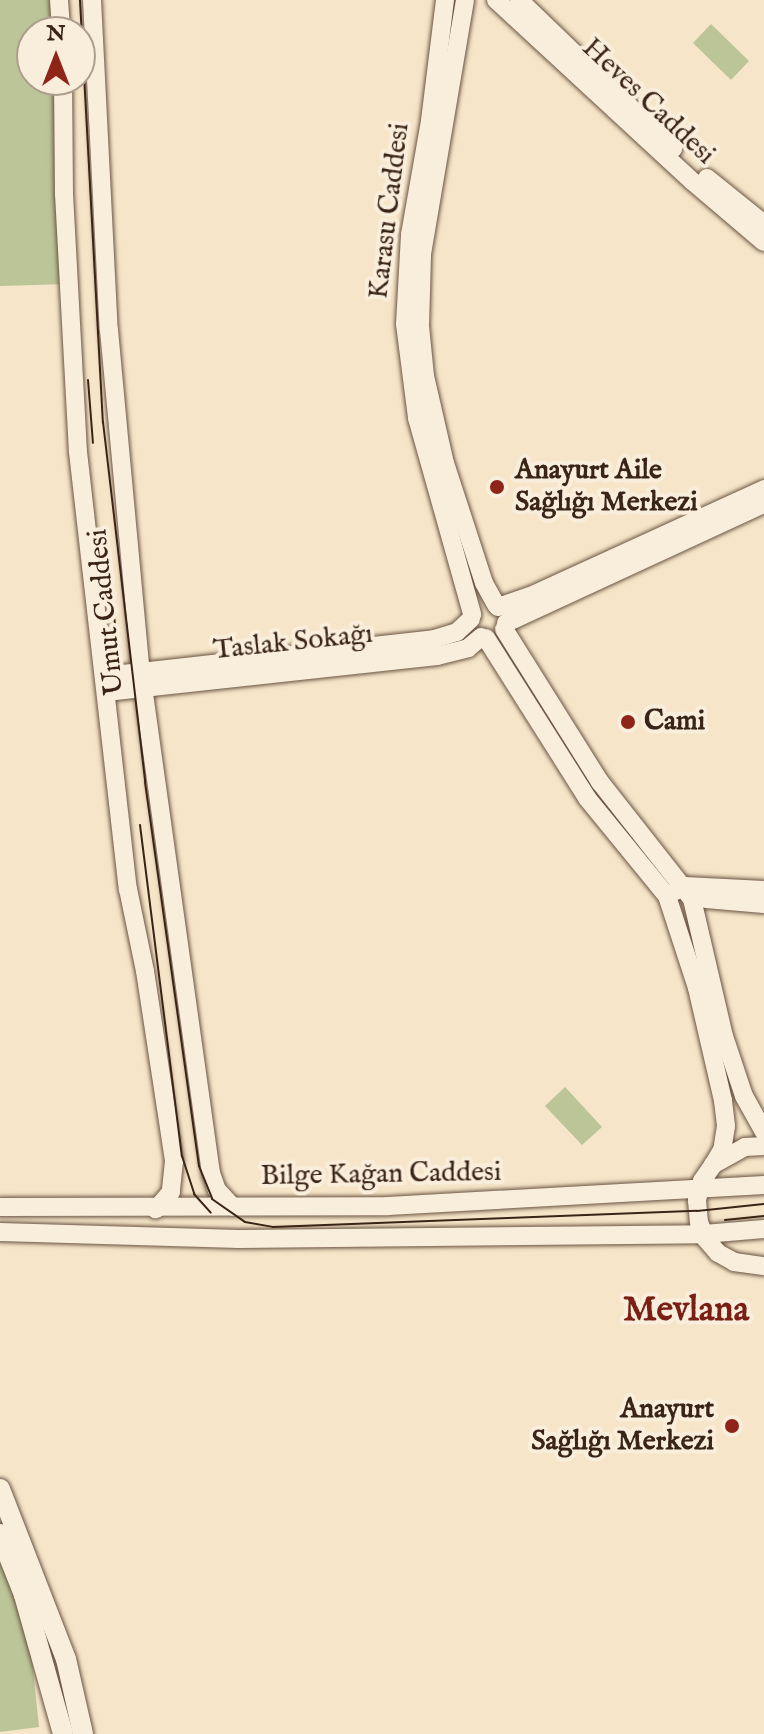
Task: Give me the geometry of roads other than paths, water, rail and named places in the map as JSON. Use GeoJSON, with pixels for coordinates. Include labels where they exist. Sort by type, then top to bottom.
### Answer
{"type":"FeatureCollection","features":[{"type":"Feature","properties":{"kind":"main road"},"geometry":{"type":"LineString","coordinates":[[0,1489],[66,1659],[83,1734]]}},
{"type":"Feature","properties":{"kind":"main road"},"geometry":{"type":"LineString","coordinates":[[0,1534],[24,1595],[63,1734]]}},
{"type":"Feature","properties":{"kind":"street","name":"Umut Caddesi"},"geometry":{"type":"LineString","coordinates":[[92,0],[109,330],[142,680],[211,1173],[217,1190],[233,1207]]}},
{"type":"Feature","properties":{"kind":"street","name":"Karasu Caddesi"},"geometry":{"type":"LineString","coordinates":[[445,0],[430,121],[410,235],[405,324],[417,418],[472,616]]}},
{"type":"Feature","properties":{"kind":"street","name":"Karasu Caddesi"},"geometry":{"type":"LineString","coordinates":[[465,0],[422,255],[420,326],[425,376],[441,448],[474,553],[501,616],[600,782],[688,892]]}},
{"type":"Feature","properties":{"kind":"street","name":"Heves Caddesi"},"geometry":{"type":"LineString","coordinates":[[496,0],[692,181],[764,242]]}},
{"type":"Feature","properties":{"kind":"street","name":"Heves Caddesi"},"geometry":{"type":"LineString","coordinates":[[519,0],[695,168],[764,224]]}},
{"type":"Feature","properties":{"kind":"street","name":"Umut Caddesi"},"geometry":{"type":"LineString","coordinates":[[63,96],[64,194],[74,404],[128,889],[145,971],[174,1161],[171,1192],[156,1209]]}},
{"type":"Feature","properties":{"kind":"street"},"geometry":{"type":"LineString","coordinates":[[484,638],[497,637],[501,616],[535,594],[764,489]]}},
{"type":"Feature","properties":{"kind":"street"},"geometry":{"type":"LineString","coordinates":[[501,616],[764,504]]}},
{"type":"Feature","properties":{"kind":"street"},"geometry":{"type":"LineString","coordinates":[[501,616],[485,604],[472,616],[473,630],[484,638],[587,798],[667,896],[697,988],[726,1126],[722,1150],[700,1189],[698,1219],[704,1234],[718,1253],[734,1262],[764,1266]]}},
{"type":"Feature","properties":{"kind":"street","name":"Taslak Sokağı"},"geometry":{"type":"LineString","coordinates":[[142,680],[434,639],[457,632],[472,616]]}},
{"type":"Feature","properties":{"kind":"street","name":"Taslak Sokağı"},"geometry":{"type":"LineString","coordinates":[[106,684],[446,655],[468,648],[484,638]]}},
{"type":"Feature","properties":{"kind":"street"},"geometry":{"type":"LineString","coordinates":[[667,896],[688,892],[764,890]]}},
{"type":"Feature","properties":{"kind":"street"},"geometry":{"type":"LineString","coordinates":[[688,892],[764,904]]}},
{"type":"Feature","properties":{"kind":"street"},"geometry":{"type":"LineString","coordinates":[[688,892],[724,1036],[744,1096],[764,1132]]}},
{"type":"Feature","properties":{"kind":"street"},"geometry":{"type":"LineString","coordinates":[[713,1165],[736,1150],[764,1146]]}},
{"type":"Feature","properties":{"kind":"street","name":"Bilge Kağan Caddesi"},"geometry":{"type":"LineString","coordinates":[[0,1207],[156,1209],[435,1204],[764,1185]]}},
{"type":"Feature","properties":{"kind":"street"},"geometry":{"type":"LineString","coordinates":[[0,1232],[239,1239],[704,1234],[764,1229]]}},
{"type":"Feature","properties":{"kind":"tram line"},"geometry":{"type":"LineString","coordinates":[[80,0],[103,422],[145,782],[199,1166],[212,1199],[245,1222],[273,1227],[697,1211],[764,1204]]}},
{"type":"Feature","properties":{"kind":"tram line"},"geometry":{"type":"LineString","coordinates":[[88,380],[93,443]]}},
{"type":"Feature","properties":{"kind":"tram line"},"geometry":{"type":"LineString","coordinates":[[109,574],[120,666]]}},
{"type":"Feature","properties":{"kind":"tram line"},"geometry":{"type":"LineString","coordinates":[[140,825],[182,1156],[194,1194],[211,1213]]}},
{"type":"Feature","properties":{"kind":"tram line"},"geometry":{"type":"LineString","coordinates":[[725,1220],[764,1216]]}},
{"type":"Feature","properties":{"kind":"place","name":"Anayurt Aile Sağlığı Merkezi"},"geometry":{"type":"Point","coordinates":[497,487]}},
{"type":"Feature","properties":{"kind":"place","name":"Cami"},"geometry":{"type":"Point","coordinates":[628,722]}},
{"type":"Feature","properties":{"kind":"place","name":"Anayurt Sağlığı Merkezi"},"geometry":{"type":"Point","coordinates":[732,1426]}},
{"type":"Feature","properties":{"kind":"district","name":"Mevlana"},"geometry":{"type":"Point","coordinates":[686,1311]}}]}
